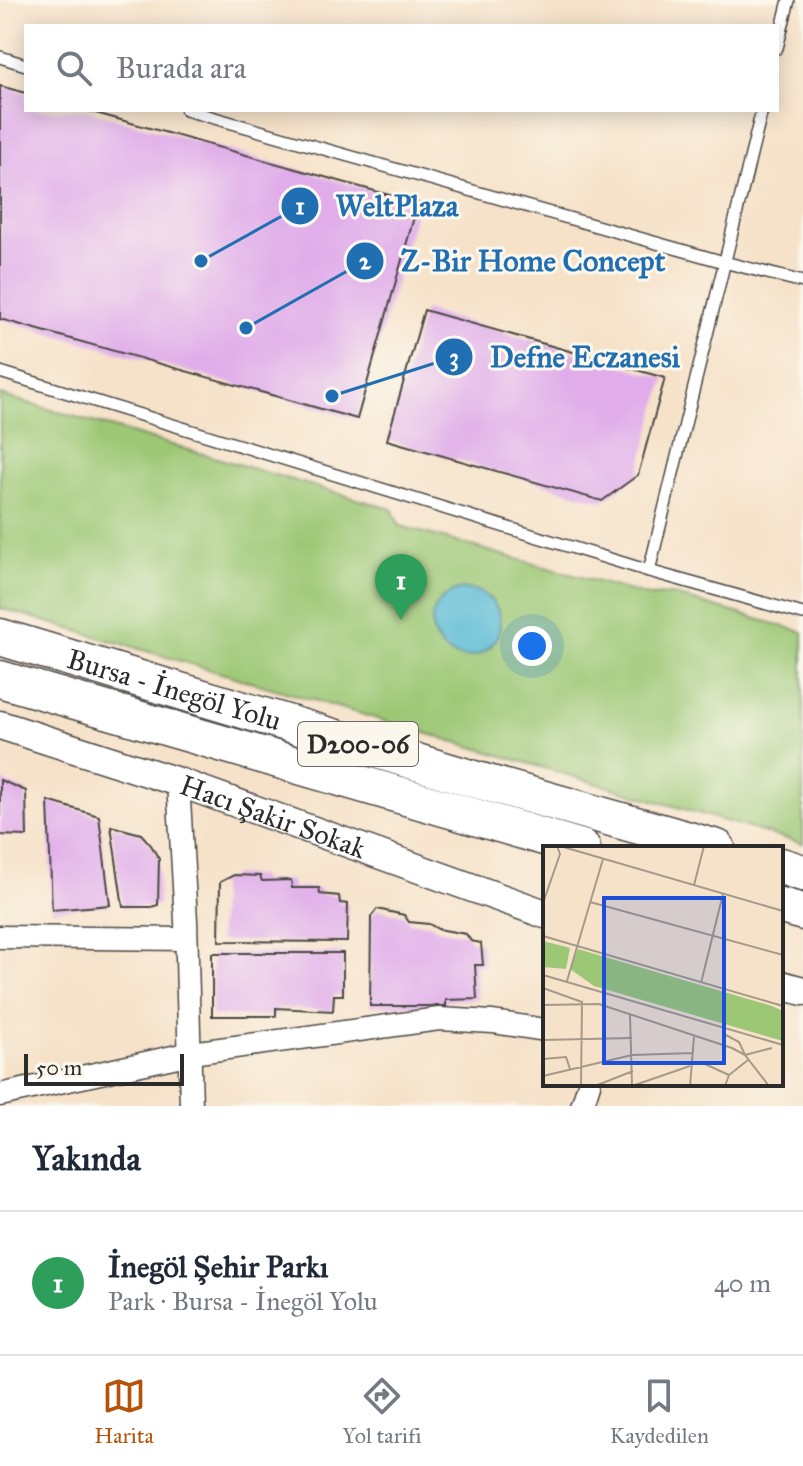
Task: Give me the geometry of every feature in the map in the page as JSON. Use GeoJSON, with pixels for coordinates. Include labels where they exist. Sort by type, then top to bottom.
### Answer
{"type":"FeatureCollection","features":[{"type":"Feature","properties":{"kind":"highway","name":"Bursa - İnegöl Yolu"},"geometry":{"type":"LineString","coordinates":[[0,637],[470,778],[710,846]]}},
{"type":"Feature","properties":{"kind":"highway","name":"Bursa - İnegöl Yolu"},"geometry":{"type":"LineString","coordinates":[[0,679],[575,846]]}},
{"type":"Feature","properties":{"kind":"highway"},"geometry":{"type":"LineString","coordinates":[[783,867],[803,873]]}},
{"type":"Feature","properties":{"kind":"highway"},"geometry":{"type":"LineString","coordinates":[[783,907],[803,912]]}},
{"type":"Feature","properties":{"kind":"street","name":"Hacı Şakir Sokak"},"geometry":{"type":"LineString","coordinates":[[0,725],[178,782],[543,913]]}},
{"type":"Feature","properties":{"kind":"street"},"geometry":{"type":"LineString","coordinates":[[178,782],[191,1106]]}},
{"type":"Feature","properties":{"kind":"street"},"geometry":{"type":"LineString","coordinates":[[0,937],[186,939]]}},
{"type":"Feature","properties":{"kind":"street"},"geometry":{"type":"LineString","coordinates":[[783,986],[803,991]]}},
{"type":"Feature","properties":{"kind":"street"},"geometry":{"type":"LineString","coordinates":[[0,1095],[191,1053],[439,1019],[493,1022],[543,1030]]}},
{"type":"Feature","properties":{"kind":"street"},"geometry":{"type":"LineString","coordinates":[[582,1106],[588,1086]]}},
{"type":"Feature","properties":{"kind":"lane"},"geometry":{"type":"LineString","coordinates":[[779,40],[789,0]]}},
{"type":"Feature","properties":{"kind":"lane"},"geometry":{"type":"LineString","coordinates":[[0,57],[24,64]]}},
{"type":"Feature","properties":{"kind":"lane"},"geometry":{"type":"LineString","coordinates":[[193,112],[803,282]]}},
{"type":"Feature","properties":{"kind":"lane"},"geometry":{"type":"LineString","coordinates":[[649,571],[762,112]]}},
{"type":"Feature","properties":{"kind":"lane"},"geometry":{"type":"LineString","coordinates":[[0,372],[649,571],[803,614]]}},
{"type":"Feature","properties":{"kind":"green space"},"geometry":{"type":"Polygon","coordinates":[[[0,395],[392,509],[400,526],[648,596],[673,595],[803,632],[803,844],[0,608],[0,395]]]}},
{"type":"Feature","properties":{"kind":"water"},"geometry":{"type":"Polygon","coordinates":[[[459,589],[473,589],[485,594],[495,604],[500,623],[495,642],[485,652],[473,657],[459,657],[447,652],[437,642],[432,630],[432,616],[437,604],[447,594],[459,589]]]}},
{"type":"Feature","properties":{"kind":"building"},"geometry":{"type":"Polygon","coordinates":[[[0,86],[24,92],[24,112],[92,112],[418,203],[357,419],[0,319],[0,86]]]}},
{"type":"Feature","properties":{"kind":"building"},"geometry":{"type":"Polygon","coordinates":[[[424,310],[665,378],[638,475],[602,501],[387,440],[424,310]]]}},
{"type":"Feature","properties":{"kind":"building"},"geometry":{"type":"Polygon","coordinates":[[[0,780],[26,791],[27,836],[0,835],[0,780]]]}},
{"type":"Feature","properties":{"kind":"building"},"geometry":{"type":"Polygon","coordinates":[[[48,801],[99,816],[110,905],[52,910],[48,801]]]}},
{"type":"Feature","properties":{"kind":"building"},"geometry":{"type":"Polygon","coordinates":[[[111,826],[141,834],[151,845],[159,859],[158,905],[123,907],[111,826]]]}},
{"type":"Feature","properties":{"kind":"building"},"geometry":{"type":"Polygon","coordinates":[[[234,875],[260,876],[262,881],[291,880],[292,888],[319,888],[320,894],[339,896],[340,903],[348,904],[347,942],[219,941],[220,882],[234,875]]]}},
{"type":"Feature","properties":{"kind":"building"},"geometry":{"type":"Polygon","coordinates":[[[377,909],[404,915],[409,922],[466,934],[471,941],[481,943],[483,965],[475,965],[477,999],[446,1000],[446,1006],[370,1006],[371,917],[377,909]]]}},
{"type":"Feature","properties":{"kind":"building"},"geometry":{"type":"Polygon","coordinates":[[[212,953],[343,953],[343,995],[334,995],[333,1011],[276,1008],[276,1016],[212,1016],[212,953]]]}},
{"type":"Feature","properties":{"kind":"place","name":"WeltPlaza"},"geometry":{"type":"Point","coordinates":[201,261]}},
{"type":"Feature","properties":{"kind":"place","name":"Z-Bir Home Concept"},"geometry":{"type":"Point","coordinates":[246,328]}},
{"type":"Feature","properties":{"kind":"place","name":"Defne Eczanesi"},"geometry":{"type":"Point","coordinates":[332,396]}},
{"type":"Feature","properties":{"kind":"place","name":"İnegöl Şehir Parkı"},"geometry":{"type":"Point","coordinates":[401,620]}}]}
